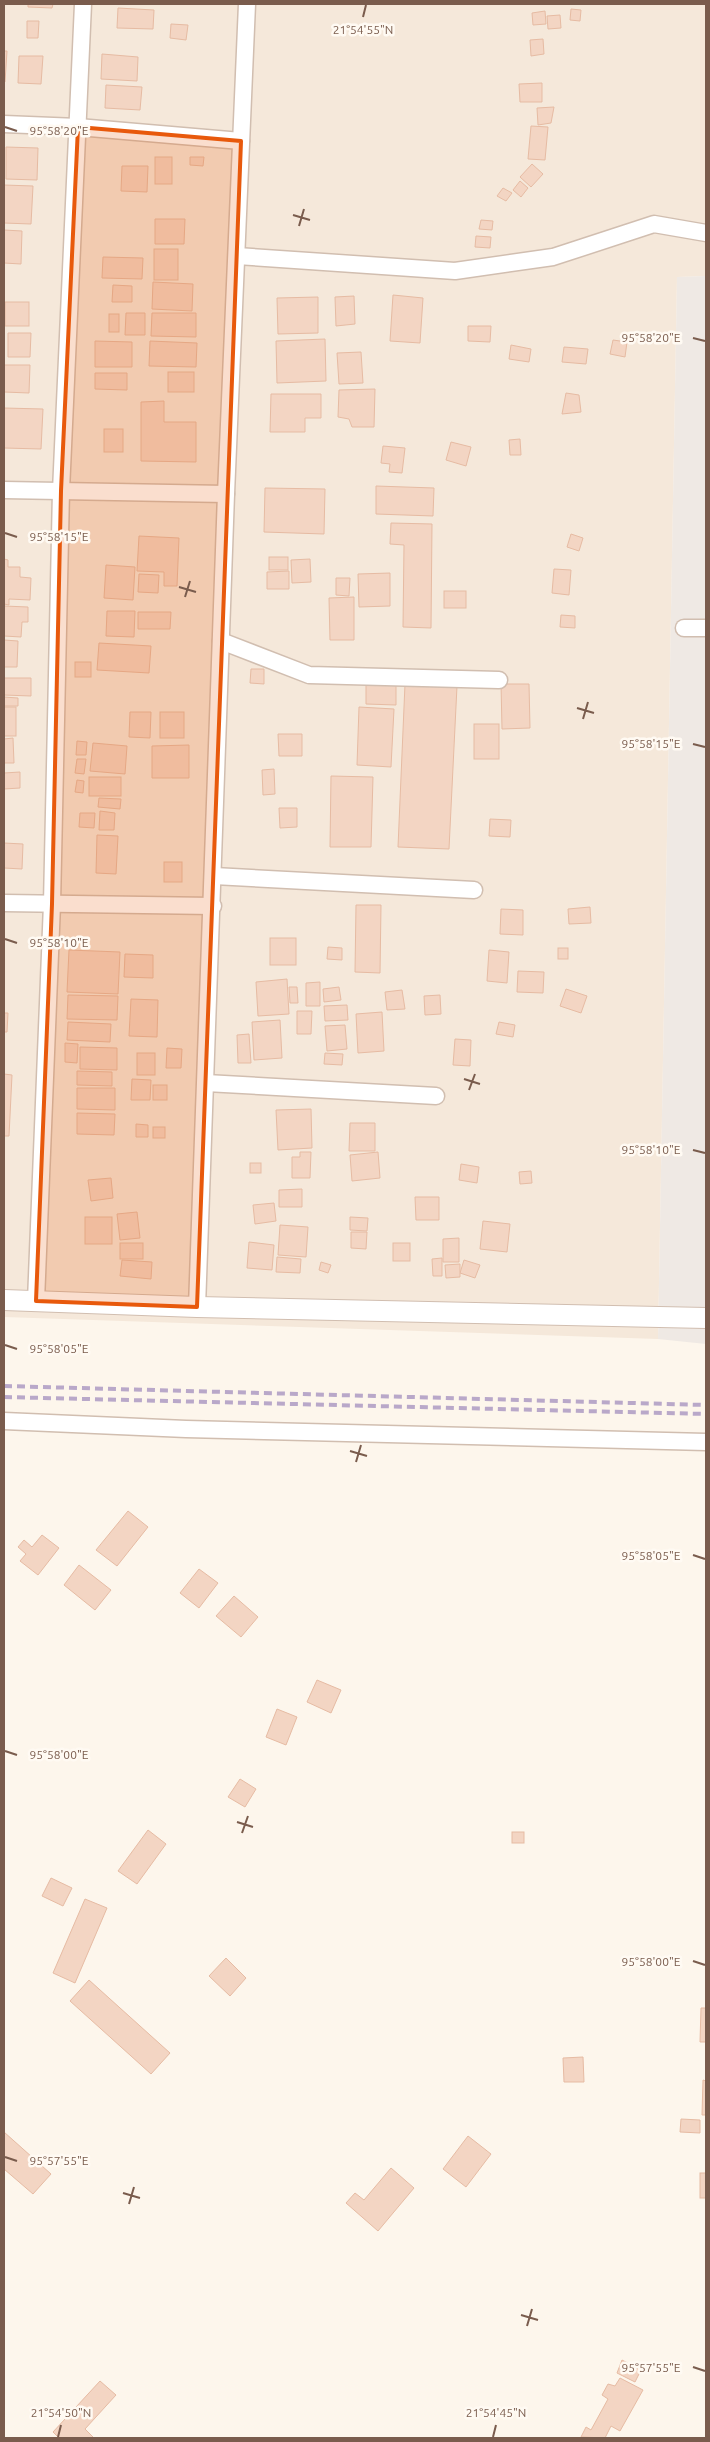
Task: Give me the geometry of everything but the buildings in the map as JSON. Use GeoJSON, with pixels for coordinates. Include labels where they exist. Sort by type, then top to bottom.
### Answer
{"type":"FeatureCollection","features":[{"type":"Feature","properties":{"kind":"street"},"geometry":{"type":"LineString","coordinates":[[36,1301],[52,904],[61,491],[83,4]]}},
{"type":"Feature","properties":{"kind":"street"},"geometry":{"type":"LineString","coordinates":[[197,1307],[213,906],[226,494],[247,4]]}},
{"type":"Feature","properties":{"kind":"street"},"geometry":{"type":"LineString","coordinates":[[4,124],[78,127],[241,141]]}},
{"type":"Feature","properties":{"kind":"street"},"geometry":{"type":"LineString","coordinates":[[237,256],[455,271],[552,257],[654,224],[706,233]]}},
{"type":"Feature","properties":{"kind":"street"},"geometry":{"type":"LineString","coordinates":[[4,490],[226,494]]}},
{"type":"Feature","properties":{"kind":"street"},"geometry":{"type":"LineString","coordinates":[[684,628],[706,628]]}},
{"type":"Feature","properties":{"kind":"street"},"geometry":{"type":"LineString","coordinates":[[221,641],[309,675],[499,680]]}},
{"type":"Feature","properties":{"kind":"street"},"geometry":{"type":"LineString","coordinates":[[214,876],[474,890]]}},
{"type":"Feature","properties":{"kind":"street"},"geometry":{"type":"LineString","coordinates":[[4,903],[213,906]]}},
{"type":"Feature","properties":{"kind":"street"},"geometry":{"type":"LineString","coordinates":[[206,1083],[436,1096]]}},
{"type":"Feature","properties":{"kind":"street"},"geometry":{"type":"LineString","coordinates":[[4,1300],[197,1307],[706,1318]]}},
{"type":"Feature","properties":{"kind":"street"},"geometry":{"type":"LineString","coordinates":[[4,1421],[196,1430],[706,1442]]}},
{"type":"Feature","properties":{"kind":"highlighted area"},"geometry":{"type":"Polygon","coordinates":[[[78,127],[241,141],[197,1307],[36,1301],[52,904],[61,491],[78,127]]]}},
{"type":"Feature","properties":{"kind":"shaded area"},"geometry":{"type":"Polygon","coordinates":[[[4,4],[706,4],[706,276],[677,277],[658,1339],[4,1317],[4,4]]]}},
{"type":"Feature","properties":{"kind":"shaded area"},"geometry":{"type":"Polygon","coordinates":[[[706,276],[706,1344],[658,1339],[677,277],[706,276]]]}},
{"type":"Feature","properties":{"kind":"railway"},"geometry":{"type":"LineString","coordinates":[[4,1386],[706,1405]]}},
{"type":"Feature","properties":{"kind":"railway"},"geometry":{"type":"LineString","coordinates":[[4,1397],[706,1414]]}}]}
